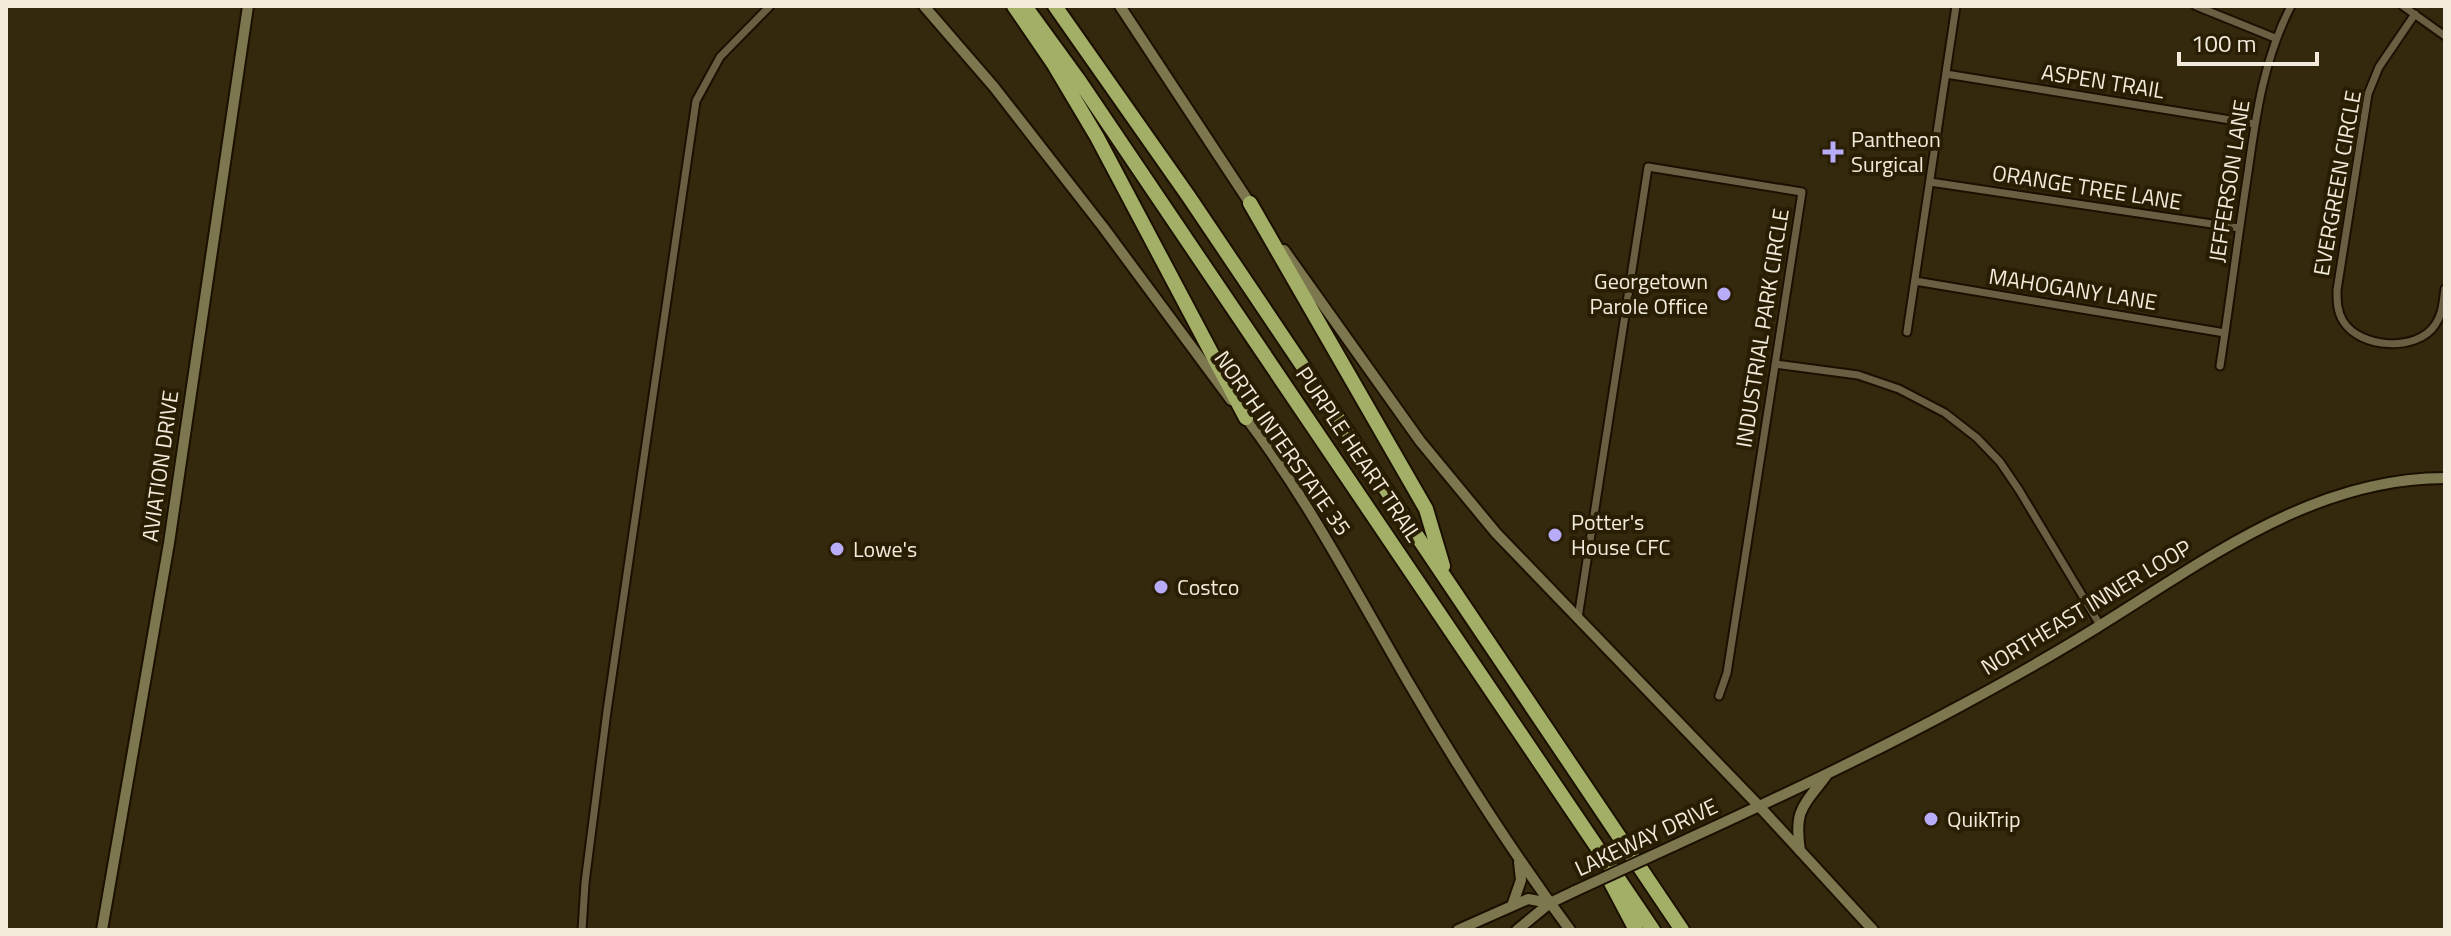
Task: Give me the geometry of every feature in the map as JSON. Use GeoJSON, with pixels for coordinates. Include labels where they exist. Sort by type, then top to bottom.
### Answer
{"type":"FeatureCollection","features":[{"type":"Feature","properties":{"kind":"highway"},"geometry":{"type":"LineString","coordinates":[[1014,6],[1053,63],[1097,137],[1246,418]]}},
{"type":"Feature","properties":{"kind":"highway","name":"PURPLE HEART TRAIL"},"geometry":{"type":"LineString","coordinates":[[1025,6],[1087,92],[1653,930]]}},
{"type":"Feature","properties":{"kind":"highway","name":"PURPLE HEART TRAIL"},"geometry":{"type":"LineString","coordinates":[[1055,6],[1189,197],[1682,930]]}},
{"type":"Feature","properties":{"kind":"highway"},"geometry":{"type":"LineString","coordinates":[[1250,203],[1426,509],[1447,578]]}},
{"type":"Feature","properties":{"kind":"highway"},"geometry":{"type":"LineString","coordinates":[[1584,828],[1636,930]]}},
{"type":"Feature","properties":{"kind":"main road","name":"AVIATION DRIVE"},"geometry":{"type":"LineString","coordinates":[[102,930],[169,543],[248,6]]}},
{"type":"Feature","properties":{"kind":"main road","name":"NORTH INTERSTATE 35"},"geometry":{"type":"LineString","coordinates":[[924,6],[994,87],[1246,418],[1325,538],[1409,684],[1518,857],[1570,930]]}},
{"type":"Feature","properties":{"kind":"main road"},"geometry":{"type":"LineString","coordinates":[[1120,6],[1250,203],[1420,441],[1496,533],[1759,806],[1873,930]]}},
{"type":"Feature","properties":{"kind":"main road","name":"NORTHEAST INNER LOOP"},"geometry":{"type":"LineString","coordinates":[[1759,806],[1963,704],[2100,625],[2246,533],[2298,509],[2358,488],[2420,478],[2445,478]]}},
{"type":"Feature","properties":{"kind":"main road"},"geometry":{"type":"LineString","coordinates":[[1801,853],[1796,826],[1798,816],[1827,774]]}},
{"type":"Feature","properties":{"kind":"main road","name":"LAKEWAY DRIVE"},"geometry":{"type":"LineString","coordinates":[[1517,930],[1550,903],[1759,806]]}},
{"type":"Feature","properties":{"kind":"main road"},"geometry":{"type":"LineString","coordinates":[[1512,906],[1521,880],[1518,857]]}},
{"type":"Feature","properties":{"kind":"main road","name":"LAKEWAY DRIVE"},"geometry":{"type":"LineString","coordinates":[[1458,930],[1528,899],[1550,903]]}},
{"type":"Feature","properties":{"kind":"street"},"geometry":{"type":"LineString","coordinates":[[582,930],[607,711],[696,101],[720,57],[770,6]]}},
{"type":"Feature","properties":{"kind":"street"},"geometry":{"type":"LineString","coordinates":[[1907,332],[1956,6]]}},
{"type":"Feature","properties":{"kind":"street"},"geometry":{"type":"LineString","coordinates":[[2196,6],[2275,38]]}},
{"type":"Feature","properties":{"kind":"street","name":"JEFFERSON LANE"},"geometry":{"type":"LineString","coordinates":[[2220,366],[2266,67],[2275,38],[2291,6]]}},
{"type":"Feature","properties":{"kind":"street"},"geometry":{"type":"LineString","coordinates":[[2403,6],[2445,36]]}},
{"type":"Feature","properties":{"kind":"street","name":"EVERGREEN CIRCLE"},"geometry":{"type":"LineString","coordinates":[[2415,14],[2379,67],[2368,94],[2337,290],[2337,308],[2343,323],[2360,337],[2405,343],[2417,341],[2434,327],[2441,315],[2445,289]]}},
{"type":"Feature","properties":{"kind":"street","name":"ASPEN TRAIL"},"geometry":{"type":"LineString","coordinates":[[1946,74],[2255,124]]}},
{"type":"Feature","properties":{"kind":"street","name":"INDUSTRIAL PARK CIRCLE"},"geometry":{"type":"LineString","coordinates":[[1578,621],[1648,167],[1802,192],[1727,673],[1719,696]]}},
{"type":"Feature","properties":{"kind":"street","name":"ORANGE TREE LANE"},"geometry":{"type":"LineString","coordinates":[[1930,182],[2239,228]]}},
{"type":"Feature","properties":{"kind":"street","name":"MAHOGANY LANE"},"geometry":{"type":"LineString","coordinates":[[1915,281],[2225,333]]}},
{"type":"Feature","properties":{"kind":"street"},"geometry":{"type":"LineString","coordinates":[[1775,364],[1858,375],[1899,389],[1945,413],[1977,438],[2000,462],[2019,490],[2100,625]]}},
{"type":"Feature","properties":{"kind":"place","name":"Pantheon Surgical"},"geometry":{"type":"Point","coordinates":[1833,152]}},
{"type":"Feature","properties":{"kind":"place","name":"Georgetown Parole Office"},"geometry":{"type":"Point","coordinates":[1724,294]}},
{"type":"Feature","properties":{"kind":"place","name":"Potter's House CFC"},"geometry":{"type":"Point","coordinates":[1555,535]}},
{"type":"Feature","properties":{"kind":"place","name":"Lowe's"},"geometry":{"type":"Point","coordinates":[837,549]}},
{"type":"Feature","properties":{"kind":"place","name":"Costco"},"geometry":{"type":"Point","coordinates":[1161,587]}},
{"type":"Feature","properties":{"kind":"place","name":"QuikTrip"},"geometry":{"type":"Point","coordinates":[1931,819]}}]}
